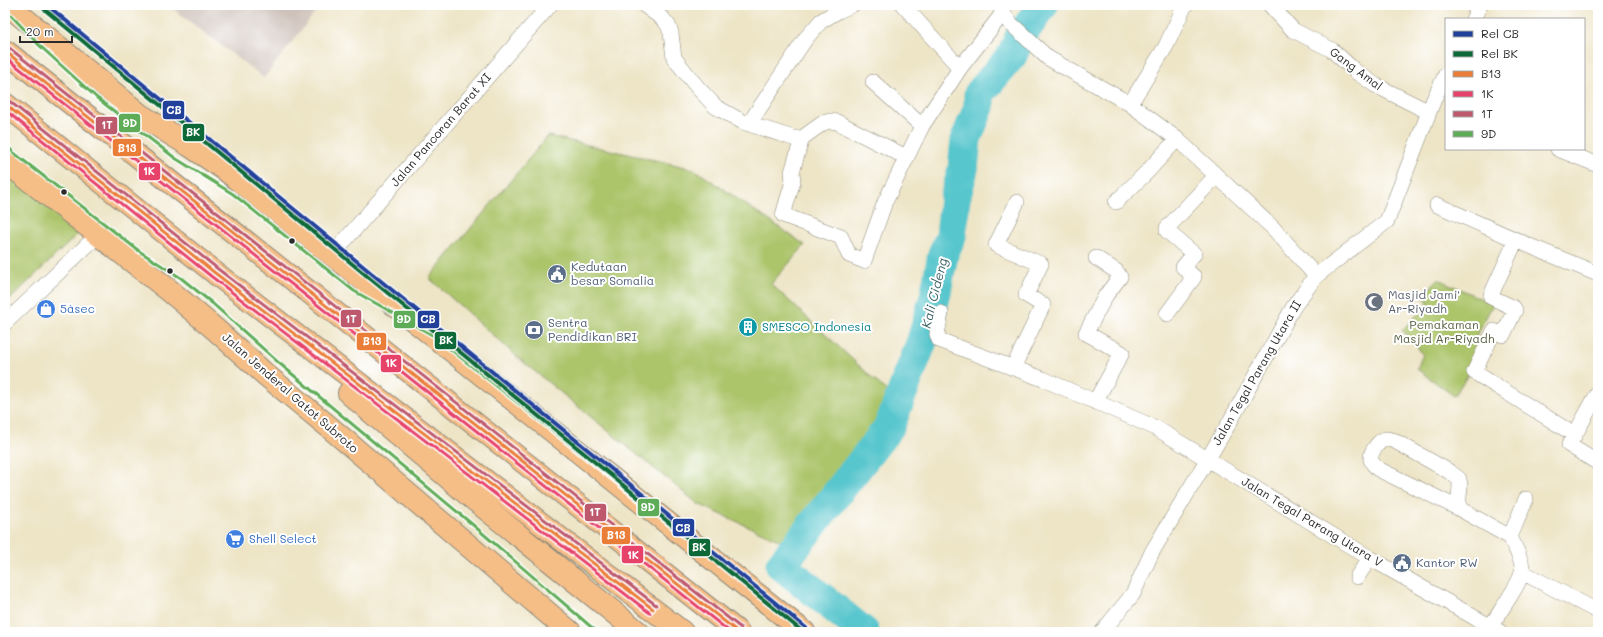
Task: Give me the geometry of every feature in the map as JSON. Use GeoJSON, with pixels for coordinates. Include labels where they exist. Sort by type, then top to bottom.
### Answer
{"type":"FeatureCollection","features":[{"type":"Feature","properties":{"kind":"highway"},"geometry":{"type":"LineString","coordinates":[[8,5],[140,115],[189,145],[227,171],[804,632]]}},
{"type":"Feature","properties":{"kind":"highway"},"geometry":{"type":"LineString","coordinates":[[5,51],[738,632]]}},
{"type":"Feature","properties":{"kind":"highway"},"geometry":{"type":"LineString","coordinates":[[5,104],[215,273],[682,632]]}},
{"type":"Feature","properties":{"kind":"highway","name":"Jalan Jenderal Gatot Subroto"},"geometry":{"type":"LineString","coordinates":[[5,161],[170,291],[266,375],[570,632]]}},
{"type":"Feature","properties":{"kind":"highway"},"geometry":{"type":"LineString","coordinates":[[215,273],[340,386],[464,491],[638,632]]}},
{"type":"Feature","properties":{"kind":"street","name":"Jalan Pancoran Barat XI"},"geometry":{"type":"LineString","coordinates":[[332,255],[550,5]]}},
{"type":"Feature","properties":{"kind":"street"},"geometry":{"type":"LineString","coordinates":[[644,5],[663,19],[668,25],[672,33],[672,51],[674,58],[698,88],[716,107],[749,124],[793,138],[802,138],[823,123],[830,121],[837,122],[906,157]]}},
{"type":"Feature","properties":{"kind":"street"},"geometry":{"type":"LineString","coordinates":[[749,124],[806,38],[835,8],[852,5]]}},
{"type":"Feature","properties":{"kind":"street"},"geometry":{"type":"LineString","coordinates":[[903,5],[960,68]]}},
{"type":"Feature","properties":{"kind":"street"},"geometry":{"type":"LineString","coordinates":[[1130,104],[1166,46],[1185,5]]}},
{"type":"Feature","properties":{"kind":"street","name":"Gang Amal"},"geometry":{"type":"LineString","coordinates":[[1270,5],[1293,30],[1332,50],[1355,71],[1375,85],[1436,105]]}},
{"type":"Feature","properties":{"kind":"street"},"geometry":{"type":"LineString","coordinates":[[1474,18],[1480,5]]}},
{"type":"Feature","properties":{"kind":"street"},"geometry":{"type":"LineString","coordinates":[[802,138],[792,172],[793,181],[783,214],[841,237],[848,255],[864,261],[885,202],[922,126],[960,68],[1004,13],[1034,46],[1048,58],[1130,104],[1177,139],[1274,228],[1316,276]]}},
{"type":"Feature","properties":{"kind":"street","name":"Jalan Tegal Parang Utara II"},"geometry":{"type":"LineString","coordinates":[[1102,632],[1133,594],[1152,552],[1251,385],[1294,306],[1316,276],[1387,221],[1436,105],[1445,77]]}},
{"type":"Feature","properties":{"kind":"street"},"geometry":{"type":"LineString","coordinates":[[873,82],[922,126]]}},
{"type":"Feature","properties":{"kind":"street"},"geometry":{"type":"LineString","coordinates":[[1116,202],[1148,171],[1177,139]]}},
{"type":"Feature","properties":{"kind":"street"},"geometry":{"type":"LineString","coordinates":[[1560,150],[1598,165]]}},
{"type":"Feature","properties":{"kind":"street"},"geometry":{"type":"LineString","coordinates":[[1167,314],[1194,277],[1183,267],[1194,254],[1167,231],[1167,228],[1216,176]]}},
{"type":"Feature","properties":{"kind":"street"},"geometry":{"type":"LineString","coordinates":[[1013,368],[1043,305],[1026,295],[1041,264],[996,245],[1017,202]]}},
{"type":"Feature","properties":{"kind":"street"},"geometry":{"type":"LineString","coordinates":[[1437,205],[1598,274]]}},
{"type":"Feature","properties":{"kind":"street"},"geometry":{"type":"LineString","coordinates":[[5,323],[98,235]]}},
{"type":"Feature","properties":{"kind":"street"},"geometry":{"type":"LineString","coordinates":[[1516,240],[1491,295],[1491,297],[1514,308],[1515,310],[1503,335],[1494,331],[1474,372],[1575,434]]}},
{"type":"Feature","properties":{"kind":"street"},"geometry":{"type":"LineString","coordinates":[[1095,402],[1122,353],[1086,333],[1106,295],[1120,277],[1116,271],[1096,258]]}},
{"type":"Feature","properties":{"kind":"street","name":"Jalan Tegal Parang Utara V"},"geometry":{"type":"LineString","coordinates":[[941,313],[936,334],[939,340],[1013,368],[1156,428],[1370,558],[1496,629]]}},
{"type":"Feature","properties":{"kind":"street"},"geometry":{"type":"LineString","coordinates":[[1598,393],[1569,443],[1570,447],[1598,463]]}},
{"type":"Feature","properties":{"kind":"street"},"geometry":{"type":"LineString","coordinates":[[1458,508],[1460,486],[1459,479],[1450,472],[1393,440],[1387,439],[1381,442],[1372,453],[1371,459],[1373,464],[1378,469],[1458,508],[1510,537],[1521,564],[1522,572],[1496,629]]}},
{"type":"Feature","properties":{"kind":"street"},"geometry":{"type":"LineString","coordinates":[[1510,537],[1526,499]]}},
{"type":"Feature","properties":{"kind":"street"},"geometry":{"type":"LineString","coordinates":[[1357,577],[1370,558]]}},
{"type":"Feature","properties":{"kind":"street"},"geometry":{"type":"LineString","coordinates":[[1522,572],[1597,611]]}},
{"type":"Feature","properties":{"kind":"shaded area"},"geometry":{"type":"Polygon","coordinates":[[[168,5],[321,5],[264,78],[168,5]]]}},
{"type":"Feature","properties":{"kind":"green space"},"geometry":{"type":"Polygon","coordinates":[[[548,136],[694,169],[805,245],[771,284],[893,397],[841,476],[785,543],[698,504],[522,361],[429,278],[548,136]]]}},
{"type":"Feature","properties":{"kind":"green space"},"geometry":{"type":"Polygon","coordinates":[[[5,170],[82,230],[5,304],[5,170]]]}},
{"type":"Feature","properties":{"kind":"green space","name":"Pemakaman Masjid Ar-Riyadh"},"geometry":{"type":"Polygon","coordinates":[[[1438,279],[1493,304],[1473,342],[1483,352],[1454,396],[1417,369],[1423,354],[1402,330],[1429,303],[1423,296],[1438,279]]]}},
{"type":"Feature","properties":{"kind":"waterway","name":"Kali Cideng"},"geometry":{"type":"LineString","coordinates":[[864,632],[781,565],[889,427],[922,341],[935,297],[943,254],[951,236],[955,199],[963,169],[966,139],[979,107],[979,94],[1012,55],[1020,37],[1043,5]]}},
{"type":"Feature","properties":{"kind":"rail line","name":"CB"},"geometry":{"type":"LineString","coordinates":[[47,5],[376,277],[811,632]]}},
{"type":"Feature","properties":{"kind":"rail line","name":"BK"},"geometry":{"type":"LineString","coordinates":[[44,9],[373,281],[803,632]]}},
{"type":"Feature","properties":{"kind":"transit line","name":"9D"},"geometry":{"type":"LineString","coordinates":[[5,9],[39,45],[97,98],[175,158],[233,194],[354,291],[434,336],[804,632]]}},
{"type":"Feature","properties":{"kind":"transit line","name":"1T"},"geometry":{"type":"LineString","coordinates":[[8,47],[741,628]]}},
{"type":"Feature","properties":{"kind":"transit line","name":"B13"},"geometry":{"type":"LineString","coordinates":[[5,51],[738,632]]}},
{"type":"Feature","properties":{"kind":"transit line","name":"1K"},"geometry":{"type":"LineString","coordinates":[[5,57],[730,632]]}},
{"type":"Feature","properties":{"kind":"transit line","name":"1T"},"geometry":{"type":"LineString","coordinates":[[8,100],[218,269],[656,605]]}},
{"type":"Feature","properties":{"kind":"transit line","name":"B13"},"geometry":{"type":"LineString","coordinates":[[5,104],[215,273],[653,609]]}},
{"type":"Feature","properties":{"kind":"transit line","name":"1K"},"geometry":{"type":"LineString","coordinates":[[5,110],[212,277],[650,613]]}},
{"type":"Feature","properties":{"kind":"transit line","name":"9D"},"geometry":{"type":"LineString","coordinates":[[5,144],[14,153],[139,251],[181,278],[212,303],[279,363],[473,525],[597,632]]}},
{"type":"Feature","properties":{"kind":"place","name":"Kedutaan besar Somalia"},"geometry":{"type":"Point","coordinates":[557,274]}},
{"type":"Feature","properties":{"kind":"place","name":"Masjid Jami' Ar-Riyadh"},"geometry":{"type":"Point","coordinates":[1374,302]}},
{"type":"Feature","properties":{"kind":"place","name":"5àsec"},"geometry":{"type":"Point","coordinates":[46,309]}},
{"type":"Feature","properties":{"kind":"place","name":"SMESCO Indonesia"},"geometry":{"type":"Point","coordinates":[748,327]}},
{"type":"Feature","properties":{"kind":"place","name":"Sentra Pendidikan BRI"},"geometry":{"type":"Point","coordinates":[534,330]}},
{"type":"Feature","properties":{"kind":"place","name":"Shell Select"},"geometry":{"type":"Point","coordinates":[235,539]}},
{"type":"Feature","properties":{"kind":"place","name":"Kantor RW"},"geometry":{"type":"Point","coordinates":[1402,563]}}]}
